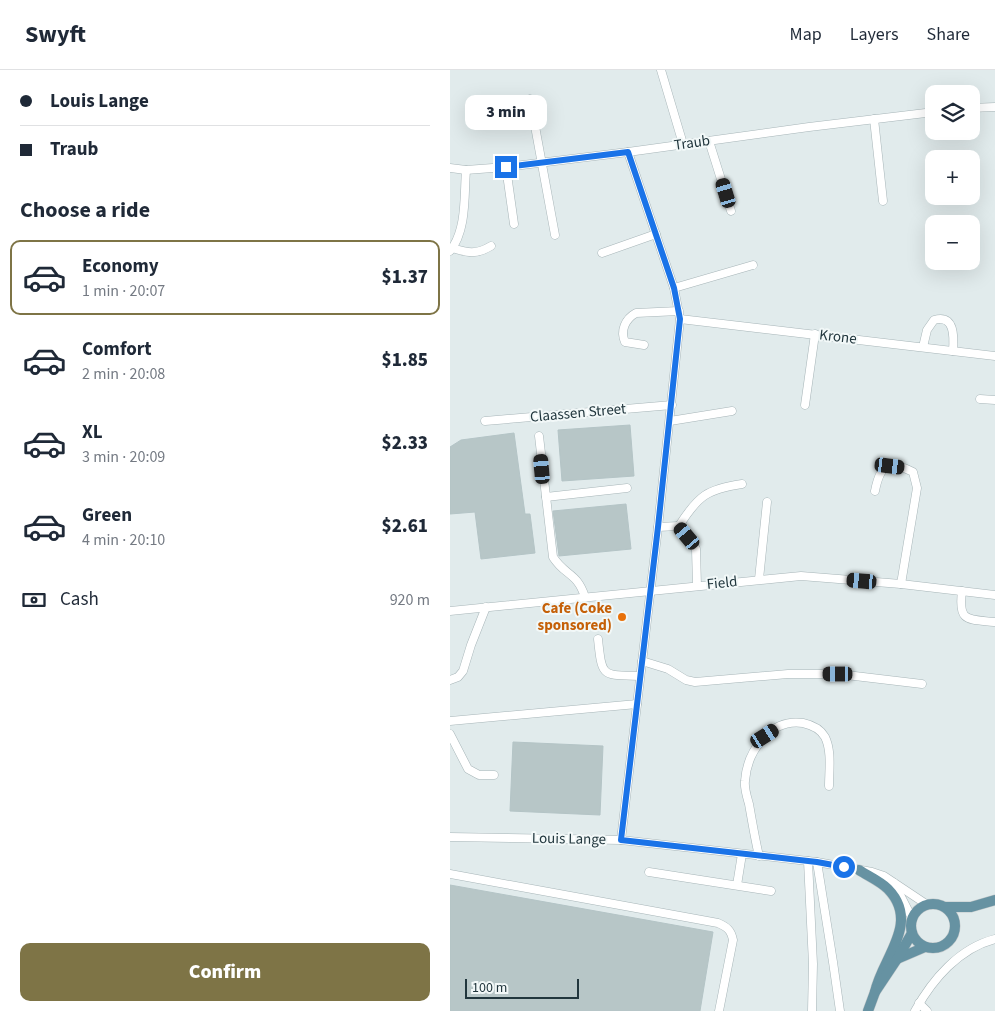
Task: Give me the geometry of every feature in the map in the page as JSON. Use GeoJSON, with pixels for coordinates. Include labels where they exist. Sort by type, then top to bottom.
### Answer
{"type":"FeatureCollection","features":[{"type":"Feature","properties":{"kind":"main road"},"geometry":{"type":"LineString","coordinates":[[859,870],[888,889],[899,909],[902,923],[894,946],[880,974],[868,1011]]}},
{"type":"Feature","properties":{"kind":"main road"},"geometry":{"type":"LineString","coordinates":[[925,947],[915,939],[911,925],[912,918],[917,911],[926,904],[938,904],[945,907],[971,906],[995,900]]}},
{"type":"Feature","properties":{"kind":"main road"},"geometry":{"type":"LineString","coordinates":[[954,923],[971,906]]}},
{"type":"Feature","properties":{"kind":"main road"},"geometry":{"type":"LineString","coordinates":[[897,959],[925,947],[936,948],[943,946],[949,941],[953,934],[954,923],[952,916],[945,907]]}},
{"type":"Feature","properties":{"kind":"main road"},"geometry":{"type":"LineString","coordinates":[[875,992],[912,932]]}},
{"type":"Feature","properties":{"kind":"street"},"geometry":{"type":"LineString","coordinates":[[661,70],[683,144]]}},
{"type":"Feature","properties":{"kind":"street"},"geometry":{"type":"LineString","coordinates":[[530,98],[555,234]]}},
{"type":"Feature","properties":{"kind":"street"},"geometry":{"type":"LineString","coordinates":[[980,107],[995,106]]}},
{"type":"Feature","properties":{"kind":"street","name":"Traub"},"geometry":{"type":"LineString","coordinates":[[450,168],[466,170],[506,167],[925,113]]}},
{"type":"Feature","properties":{"kind":"street"},"geometry":{"type":"LineString","coordinates":[[874,119],[882,201]]}},
{"type":"Feature","properties":{"kind":"street"},"geometry":{"type":"LineString","coordinates":[[709,141],[731,211]]}},
{"type":"Feature","properties":{"kind":"street"},"geometry":{"type":"LineString","coordinates":[[621,840],[672,405],[680,319],[674,288],[628,152]]}},
{"type":"Feature","properties":{"kind":"street"},"geometry":{"type":"LineString","coordinates":[[506,167],[514,224]]}},
{"type":"Feature","properties":{"kind":"street"},"geometry":{"type":"LineString","coordinates":[[466,170],[462,221],[458,236],[451,250],[469,254],[481,252],[491,246]]}},
{"type":"Feature","properties":{"kind":"street"},"geometry":{"type":"LineString","coordinates":[[602,253],[656,234]]}},
{"type":"Feature","properties":{"kind":"street"},"geometry":{"type":"LineString","coordinates":[[674,288],[753,265]]}},
{"type":"Feature","properties":{"kind":"street"},"geometry":{"type":"LineString","coordinates":[[644,345],[625,342],[622,336],[623,328],[631,315],[679,310]]}},
{"type":"Feature","properties":{"kind":"street","name":"Krone"},"geometry":{"type":"LineString","coordinates":[[680,319],[995,356]]}},
{"type":"Feature","properties":{"kind":"street"},"geometry":{"type":"LineString","coordinates":[[923,347],[929,326],[934,320],[940,319],[950,324],[953,329],[953,351]]}},
{"type":"Feature","properties":{"kind":"street"},"geometry":{"type":"LineString","coordinates":[[804,405],[815,334]]}},
{"type":"Feature","properties":{"kind":"street"},"geometry":{"type":"LineString","coordinates":[[980,399],[995,400]]}},
{"type":"Feature","properties":{"kind":"street","name":"Claassen Street"},"geometry":{"type":"LineString","coordinates":[[485,421],[672,405]]}},
{"type":"Feature","properties":{"kind":"street"},"geometry":{"type":"LineString","coordinates":[[670,421],[732,411]]}},
{"type":"Feature","properties":{"kind":"street"},"geometry":{"type":"LineString","coordinates":[[539,436],[552,557],[562,568],[576,578],[581,585],[585,597]]}},
{"type":"Feature","properties":{"kind":"street"},"geometry":{"type":"LineString","coordinates":[[875,491],[879,472],[884,468],[890,466],[902,467],[913,472],[917,488],[901,584]]}},
{"type":"Feature","properties":{"kind":"street"},"geometry":{"type":"LineString","coordinates":[[679,526],[698,499],[713,490],[742,484]]}},
{"type":"Feature","properties":{"kind":"street"},"geometry":{"type":"LineString","coordinates":[[546,497],[626,488]]}},
{"type":"Feature","properties":{"kind":"street"},"geometry":{"type":"LineString","coordinates":[[758,579],[767,502]]}},
{"type":"Feature","properties":{"kind":"street"},"geometry":{"type":"LineString","coordinates":[[658,527],[679,526]]}},
{"type":"Feature","properties":{"kind":"street"},"geometry":{"type":"LineString","coordinates":[[679,526],[696,549],[697,586]]}},
{"type":"Feature","properties":{"kind":"street","name":"Field"},"geometry":{"type":"LineString","coordinates":[[450,611],[801,576],[901,584],[995,596]]}},
{"type":"Feature","properties":{"kind":"street"},"geometry":{"type":"LineString","coordinates":[[962,591],[960,606],[966,616],[976,620],[994,622]]}},
{"type":"Feature","properties":{"kind":"street"},"geometry":{"type":"LineString","coordinates":[[450,680],[458,677],[463,670],[486,607]]}},
{"type":"Feature","properties":{"kind":"street"},"geometry":{"type":"LineString","coordinates":[[598,639],[601,664],[607,673],[618,676],[640,676]]}},
{"type":"Feature","properties":{"kind":"street"},"geometry":{"type":"LineString","coordinates":[[642,661],[668,669],[686,680],[695,682],[788,674],[838,674],[922,684]]}},
{"type":"Feature","properties":{"kind":"street"},"geometry":{"type":"LineString","coordinates":[[450,721],[637,704]]}},
{"type":"Feature","properties":{"kind":"street"},"geometry":{"type":"LineString","coordinates":[[759,856],[744,783],[751,754],[765,736],[779,727],[796,722],[811,725],[818,729],[824,736],[828,751],[829,786]]}},
{"type":"Feature","properties":{"kind":"street"},"geometry":{"type":"LineString","coordinates":[[450,734],[468,768],[479,775],[494,775]]}},
{"type":"Feature","properties":{"kind":"street","name":"Louis Lange"},"geometry":{"type":"LineString","coordinates":[[450,837],[621,840],[817,862],[878,874],[926,904]]}},
{"type":"Feature","properties":{"kind":"street"},"geometry":{"type":"LineString","coordinates":[[737,885],[742,854]]}},
{"type":"Feature","properties":{"kind":"street"},"geometry":{"type":"LineString","coordinates":[[808,861],[812,1011]]}},
{"type":"Feature","properties":{"kind":"street"},"geometry":{"type":"LineString","coordinates":[[817,862],[834,962],[840,1011]]}},
{"type":"Feature","properties":{"kind":"street"},"geometry":{"type":"LineString","coordinates":[[648,872],[771,891]]}},
{"type":"Feature","properties":{"kind":"street"},"geometry":{"type":"LineString","coordinates":[[450,874],[718,922],[731,933],[733,940],[719,1011]]}},
{"type":"Feature","properties":{"kind":"street"},"geometry":{"type":"LineString","coordinates":[[893,882],[912,918]]}},
{"type":"Feature","properties":{"kind":"street"},"geometry":{"type":"LineString","coordinates":[[915,1011],[936,981],[960,957],[978,944],[995,939]]}},
{"type":"Feature","properties":{"kind":"street"},"geometry":{"type":"LineString","coordinates":[[919,1003],[927,1011]]}},
{"type":"Feature","properties":{"kind":"building"},"geometry":{"type":"Polygon","coordinates":[[[630,425],[634,476],[562,481],[558,430],[630,425]]]}},
{"type":"Feature","properties":{"kind":"building"},"geometry":{"type":"Polygon","coordinates":[[[514,433],[525,514],[530,514],[535,553],[481,559],[475,512],[450,514],[450,447],[461,440],[514,433]]]}},
{"type":"Feature","properties":{"kind":"building"},"geometry":{"type":"Polygon","coordinates":[[[626,504],[631,549],[559,556],[553,511],[626,504]]]}},
{"type":"Feature","properties":{"kind":"building"},"geometry":{"type":"Polygon","coordinates":[[[513,742],[603,746],[600,815],[510,811],[513,742]]]}},
{"type":"Feature","properties":{"kind":"building"},"geometry":{"type":"Polygon","coordinates":[[[450,885],[713,932],[700,1011],[450,1011],[450,885]]]}},
{"type":"Feature","properties":{"kind":"place","name":"Cafe (Coke sponsored)"},"geometry":{"type":"Point","coordinates":[622,617]}},
{"type":"Feature","properties":{"kind":"route"},"geometry":{"type":"LineString","coordinates":[[506,167],[628,152],[674,288],[679,310],[680,319],[672,405],[621,840],[817,862],[844,867]]}}]}
